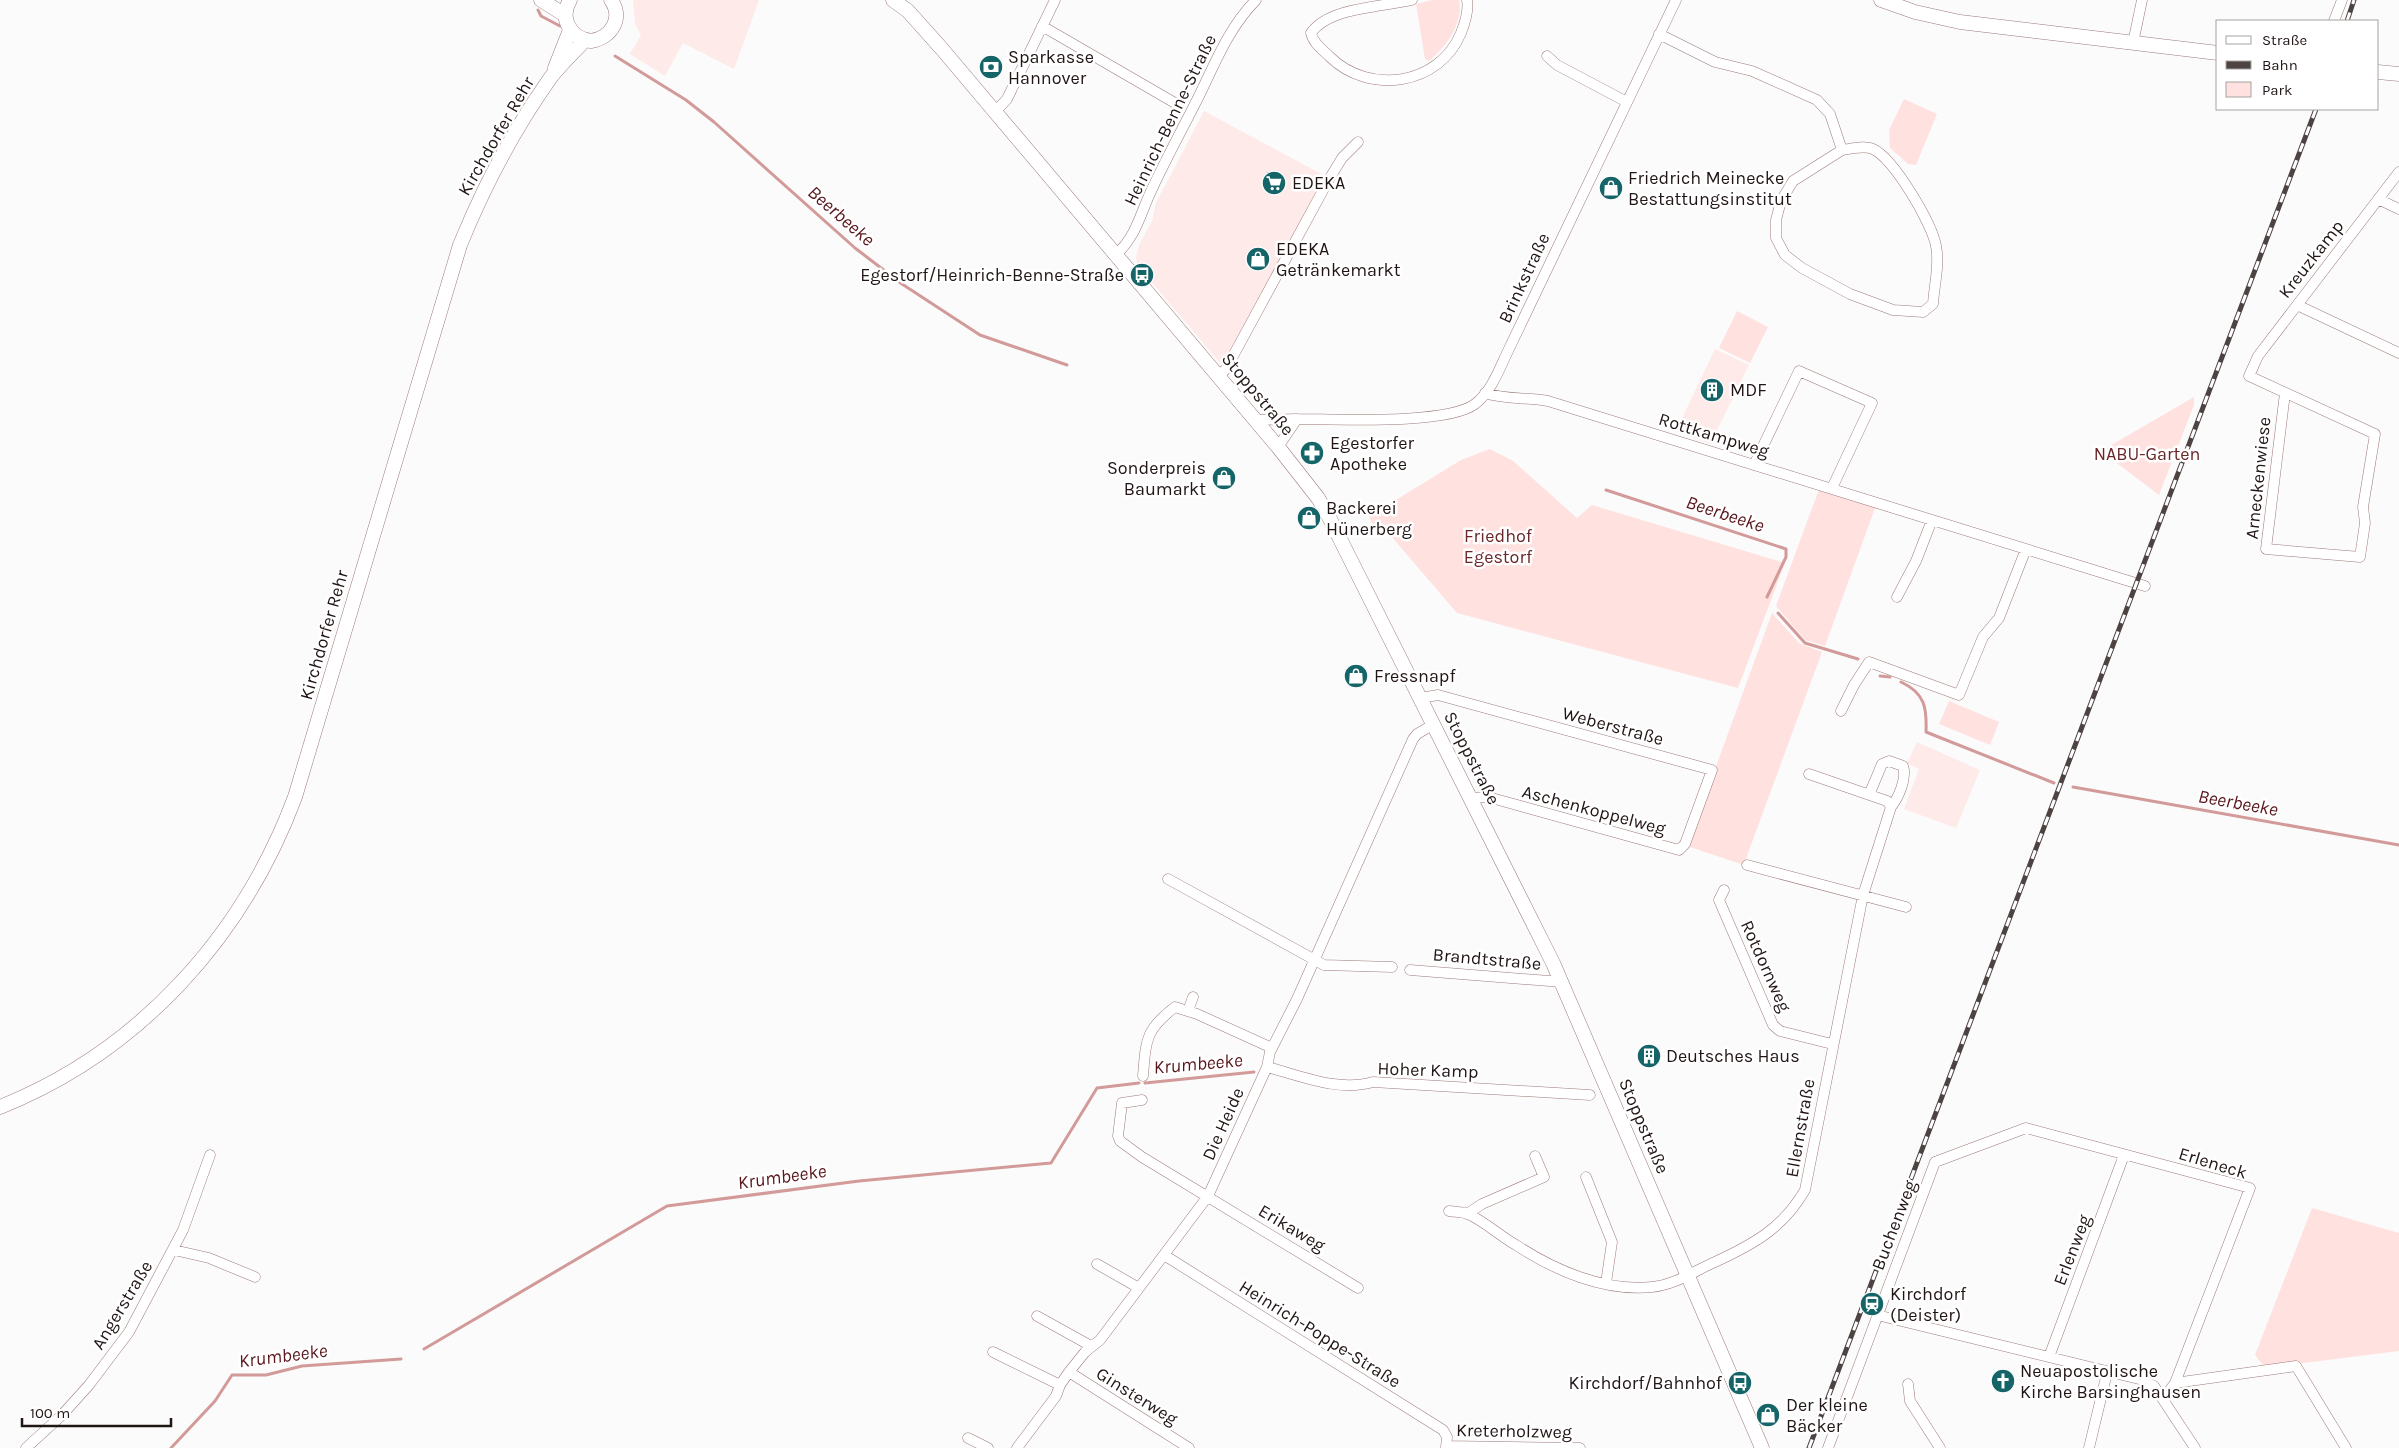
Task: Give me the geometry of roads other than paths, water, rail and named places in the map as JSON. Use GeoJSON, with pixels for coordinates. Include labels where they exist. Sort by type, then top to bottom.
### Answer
{"type":"FeatureCollection","features":[{"type":"Feature","properties":{"kind":"main road"},"geometry":{"type":"LineString","coordinates":[[541,0],[565,15]]}},
{"type":"Feature","properties":{"kind":"main road"},"geometry":{"type":"LineString","coordinates":[[570,0],[565,15],[570,30],[585,40],[602,38],[612,30],[616,16],[612,1]]}},
{"type":"Feature","properties":{"kind":"main road","name":"Stoppstraße"},"geometry":{"type":"LineString","coordinates":[[893,0],[908,11],[920,24],[1278,447],[1318,498],[1421,698],[1562,982],[1686,1277],[1762,1448]]}},
{"type":"Feature","properties":{"kind":"main road"},"geometry":{"type":"LineString","coordinates":[[1881,0],[1915,12],[1960,22],[2216,53]]}},
{"type":"Feature","properties":{"kind":"main road","name":"Kirchdorfer Rehr"},"geometry":{"type":"LineString","coordinates":[[552,76],[570,30]]}},
{"type":"Feature","properties":{"kind":"main road","name":"Kirchdorfer Rehr"},"geometry":{"type":"LineString","coordinates":[[0,1107],[73,1071],[110,1046],[150,1014],[186,978],[216,943],[243,906],[263,871],[282,834],[298,789],[460,245],[496,165],[552,76],[585,40]]}},
{"type":"Feature","properties":{"kind":"main road"},"geometry":{"type":"LineString","coordinates":[[2379,72],[2399,74]]}},
{"type":"Feature","properties":{"kind":"street"},"geometry":{"type":"LineString","coordinates":[[995,112],[1007,99],[1055,0]]}},
{"type":"Feature","properties":{"kind":"street","name":"Heinrich-Benne-Straße"},"geometry":{"type":"LineString","coordinates":[[1116,255],[1127,245],[1140,222],[1158,175],[1230,32],[1256,0]]}},
{"type":"Feature","properties":{"kind":"street"},"geometry":{"type":"LineString","coordinates":[[1405,1],[1349,11],[1334,17],[1315,27],[1311,33],[1313,40],[1333,60],[1350,72],[1370,80],[1392,81],[1410,78],[1428,70],[1445,58],[1457,43],[1465,24],[1467,0]]}},
{"type":"Feature","properties":{"kind":"street","name":"Brinkstraße"},"geometry":{"type":"LineString","coordinates":[[1255,420],[1426,417],[1442,415],[1474,405],[1485,393],[1504,359],[1676,0]]}},
{"type":"Feature","properties":{"kind":"street"},"geometry":{"type":"LineString","coordinates":[[2133,43],[2142,0]]}},
{"type":"Feature","properties":{"kind":"street"},"geometry":{"type":"LineString","coordinates":[[2334,20],[2342,0]]}},
{"type":"Feature","properties":{"kind":"street"},"geometry":{"type":"LineString","coordinates":[[1042,26],[1175,103]]}},
{"type":"Feature","properties":{"kind":"street"},"geometry":{"type":"LineString","coordinates":[[1659,34],[1715,62],[1752,71],[1817,100],[1830,114],[1842,150]]}},
{"type":"Feature","properties":{"kind":"street"},"geometry":{"type":"LineString","coordinates":[[1547,56],[1557,65],[1627,102]]}},
{"type":"Feature","properties":{"kind":"street"},"geometry":{"type":"LineString","coordinates":[[1218,376],[1226,368],[1328,181],[1342,158],[1358,142]]}},
{"type":"Feature","properties":{"kind":"street"},"geometry":{"type":"LineString","coordinates":[[1870,147],[1882,155],[1905,182],[1932,232],[1937,248],[1933,304],[1923,312],[1893,310],[1850,294],[1802,268],[1785,255],[1776,238],[1776,220],[1782,201],[1793,181],[1842,150],[1870,147]]}},
{"type":"Feature","properties":{"kind":"street","name":"Kreuzkamp"},"geometry":{"type":"LineString","coordinates":[[2252,368],[2258,356],[2399,172]]}},
{"type":"Feature","properties":{"kind":"street"},"geometry":{"type":"LineString","coordinates":[[2378,200],[2399,209]]}},
{"type":"Feature","properties":{"kind":"street"},"geometry":{"type":"LineString","coordinates":[[2297,306],[2399,353]]}},
{"type":"Feature","properties":{"kind":"street","name":"Arneckenwiese"},"geometry":{"type":"LineString","coordinates":[[2252,368],[2249,376],[2375,434],[2363,507],[2365,523],[2360,557],[2266,549],[2285,394]]}},
{"type":"Feature","properties":{"kind":"street"},"geometry":{"type":"LineString","coordinates":[[1754,465],[1799,371],[1872,403],[1832,488]]}},
{"type":"Feature","properties":{"kind":"street","name":"Rottkampweg"},"geometry":{"type":"LineString","coordinates":[[1485,393],[1501,398],[1530,398],[1548,401],[2145,586]]}},
{"type":"Feature","properties":{"kind":"street"},"geometry":{"type":"LineString","coordinates":[[1278,447],[1297,419]]}},
{"type":"Feature","properties":{"kind":"street"},"geometry":{"type":"LineString","coordinates":[[1897,597],[1916,561],[1932,520]]}},
{"type":"Feature","properties":{"kind":"street"},"geometry":{"type":"LineString","coordinates":[[1841,711],[1854,685],[1869,662],[1959,695],[1983,637],[1999,618],[2026,549]]}},
{"type":"Feature","properties":{"kind":"street","name":"Weberstraße"},"geometry":{"type":"LineString","coordinates":[[1421,698],[1438,695],[1712,770],[1685,844],[1679,850]]}},
{"type":"Feature","properties":{"kind":"street","name":"Die Heide"},"geometry":{"type":"LineString","coordinates":[[1017,1448],[1056,1396],[1060,1385],[1069,1372],[1092,1346],[1100,1340],[1208,1196],[1267,1066],[1272,1048],[1314,960],[1413,739],[1417,734],[1434,724]]}},
{"type":"Feature","properties":{"kind":"street","name":"Ellernstraße"},"geometry":{"type":"LineString","coordinates":[[1467,1214],[1545,1264],[1572,1275],[1606,1283],[1652,1287],[1686,1277],[1762,1238],[1780,1224],[1794,1208],[1805,1190],[1862,895],[1890,807],[1894,802],[1905,774],[1903,766],[1889,761],[1882,764],[1869,795]]}},
{"type":"Feature","properties":{"kind":"street"},"geometry":{"type":"LineString","coordinates":[[1809,774],[1887,801],[1890,807]]}},
{"type":"Feature","properties":{"kind":"street","name":"Aschenkoppelweg"},"geometry":{"type":"LineString","coordinates":[[1471,798],[1488,798],[1679,850]]}},
{"type":"Feature","properties":{"kind":"street"},"geometry":{"type":"LineString","coordinates":[[1747,865],[1906,906]]}},
{"type":"Feature","properties":{"kind":"street"},"geometry":{"type":"LineString","coordinates":[[1168,879],[1324,965],[1392,968]]}},
{"type":"Feature","properties":{"kind":"street","name":"Rotdornweg"},"geometry":{"type":"LineString","coordinates":[[1724,890],[1720,900],[1773,1024],[1780,1031],[1832,1044]]}},
{"type":"Feature","properties":{"kind":"street","name":"Brandtstraße"},"geometry":{"type":"LineString","coordinates":[[1410,970],[1562,982]]}},
{"type":"Feature","properties":{"kind":"street"},"geometry":{"type":"LineString","coordinates":[[1188,1011],[1193,996]]}},
{"type":"Feature","properties":{"kind":"street"},"geometry":{"type":"LineString","coordinates":[[1143,1076],[1146,1046],[1150,1030],[1158,1020],[1175,1007],[1272,1048]]}},
{"type":"Feature","properties":{"kind":"street","name":"Hoher Kamp"},"geometry":{"type":"LineString","coordinates":[[1267,1066],[1337,1085],[1357,1087],[1374,1082],[1590,1095]]}},
{"type":"Feature","properties":{"kind":"street","name":"Erikaweg"},"geometry":{"type":"LineString","coordinates":[[1142,1100],[1122,1102],[1118,1136],[1120,1141],[1142,1158],[1358,1288]]}},
{"type":"Feature","properties":{"kind":"street","name":"Erleneck"},"geometry":{"type":"LineString","coordinates":[[2026,1128],[2250,1188],[2174,1383]]}},
{"type":"Feature","properties":{"kind":"street","name":"Buchenweg"},"geometry":{"type":"LineString","coordinates":[[1828,1448],[1934,1162],[2026,1128]]}},
{"type":"Feature","properties":{"kind":"street","name":"Angerstraße"},"geometry":{"type":"LineString","coordinates":[[26,1448],[62,1415],[103,1367],[129,1332],[174,1250],[210,1155]]}},
{"type":"Feature","properties":{"kind":"street","name":"Erlenweg"},"geometry":{"type":"LineString","coordinates":[[2049,1357],[2124,1155]]}},
{"type":"Feature","properties":{"kind":"street"},"geometry":{"type":"LineString","coordinates":[[1449,1211],[1467,1214],[1482,1204],[1544,1177],[1535,1156]]}},
{"type":"Feature","properties":{"kind":"street"},"geometry":{"type":"LineString","coordinates":[[1586,1177],[1612,1242],[1606,1283]]}},
{"type":"Feature","properties":{"kind":"street"},"geometry":{"type":"LineString","coordinates":[[174,1250],[209,1258],[255,1277]]}},
{"type":"Feature","properties":{"kind":"street","name":"Heinrich-Poppe-Straße"},"geometry":{"type":"LineString","coordinates":[[1164,1255],[1443,1430],[1447,1437],[1446,1447]]}},
{"type":"Feature","properties":{"kind":"street"},"geometry":{"type":"LineString","coordinates":[[1097,1264],[1139,1288]]}},
{"type":"Feature","properties":{"kind":"street"},"geometry":{"type":"LineString","coordinates":[[1878,1315],[2107,1373],[2143,1380],[2154,1386],[2164,1398],[2195,1448]]}},
{"type":"Feature","properties":{"kind":"street"},"geometry":{"type":"LineString","coordinates":[[1037,1316],[1092,1346]]}},
{"type":"Feature","properties":{"kind":"street"},"geometry":{"type":"LineString","coordinates":[[993,1352],[1060,1385]]}},
{"type":"Feature","properties":{"kind":"street"},"geometry":{"type":"LineString","coordinates":[[2164,1398],[2174,1383],[2296,1366],[2346,1448]]}},
{"type":"Feature","properties":{"kind":"street","name":"Ginsterweg"},"geometry":{"type":"LineString","coordinates":[[1069,1372],[1189,1448]]}},
{"type":"Feature","properties":{"kind":"street"},"geometry":{"type":"LineString","coordinates":[[2089,1448],[2107,1373]]}},
{"type":"Feature","properties":{"kind":"street"},"geometry":{"type":"LineString","coordinates":[[1908,1384],[1910,1401],[1940,1448]]}},
{"type":"Feature","properties":{"kind":"street"},"geometry":{"type":"LineString","coordinates":[[968,1438],[988,1448]]}},
{"type":"Feature","properties":{"kind":"street","name":"Kreterholzweg"},"geometry":{"type":"LineString","coordinates":[[1446,1447],[1580,1448]]}},
{"type":"Feature","properties":{"kind":"waterway","name":"Beerbeeke"},"geometry":{"type":"LineString","coordinates":[[538,10],[541,16],[560,26]]}},
{"type":"Feature","properties":{"kind":"waterway","name":"Beerbeeke"},"geometry":{"type":"LineString","coordinates":[[615,56],[686,100],[714,122],[855,248],[902,284],[980,335],[1067,365]]}},
{"type":"Feature","properties":{"kind":"waterway","name":"Beerbeeke"},"geometry":{"type":"LineString","coordinates":[[1606,490],[1786,549],[1786,557],[1767,597]]}},
{"type":"Feature","properties":{"kind":"waterway","name":"Beerbeeke"},"geometry":{"type":"LineString","coordinates":[[1778,613],[1805,643],[1858,659]]}},
{"type":"Feature","properties":{"kind":"waterway","name":"Beerbeeke"},"geometry":{"type":"LineString","coordinates":[[1880,676],[1890,677]]}},
{"type":"Feature","properties":{"kind":"waterway","name":"Beerbeeke"},"geometry":{"type":"LineString","coordinates":[[1901,682],[1909,686],[1920,696],[1925,709],[1926,732],[2054,783]]}},
{"type":"Feature","properties":{"kind":"waterway","name":"Beerbeeke"},"geometry":{"type":"LineString","coordinates":[[2073,787],[2399,845]]}},
{"type":"Feature","properties":{"kind":"waterway","name":"Krumbeeke"},"geometry":{"type":"LineString","coordinates":[[1145,1083],[1254,1072]]}},
{"type":"Feature","properties":{"kind":"waterway","name":"Krumbeeke"},"geometry":{"type":"LineString","coordinates":[[424,1349],[667,1206],[859,1181],[1051,1163],[1097,1088],[1139,1083]]}},
{"type":"Feature","properties":{"kind":"waterway","name":"Krumbeeke"},"geometry":{"type":"LineString","coordinates":[[171,1448],[215,1401],[232,1375],[266,1375],[302,1366],[401,1359]]}},
{"type":"Feature","properties":{"kind":"railway"},"geometry":{"type":"LineString","coordinates":[[2347,20],[2354,0]]}},
{"type":"Feature","properties":{"kind":"railway"},"geometry":{"type":"LineString","coordinates":[[1809,1448],[2316,110]]}},
{"type":"Feature","properties":{"kind":"place","name":"Sparkasse Hannover"},"geometry":{"type":"Point","coordinates":[991,67]}},
{"type":"Feature","properties":{"kind":"place","name":"EDEKA"},"geometry":{"type":"Point","coordinates":[1274,183]}},
{"type":"Feature","properties":{"kind":"place","name":"Friedrich Meinecke Bestattungsinstitut"},"geometry":{"type":"Point","coordinates":[1611,188]}},
{"type":"Feature","properties":{"kind":"place","name":"EDEKA Getränkemarkt"},"geometry":{"type":"Point","coordinates":[1258,259]}},
{"type":"Feature","properties":{"kind":"place","name":"Egestorf/Heinrich-Benne-Straße"},"geometry":{"type":"Point","coordinates":[1142,275]}},
{"type":"Feature","properties":{"kind":"place","name":"MDF"},"geometry":{"type":"Point","coordinates":[1712,390]}},
{"type":"Feature","properties":{"kind":"place","name":"Egestorfer Apotheke"},"geometry":{"type":"Point","coordinates":[1312,453]}},
{"type":"Feature","properties":{"kind":"place","name":"Sonderpreis Baumarkt"},"geometry":{"type":"Point","coordinates":[1224,478]}},
{"type":"Feature","properties":{"kind":"place","name":"Backerei Hünerberg"},"geometry":{"type":"Point","coordinates":[1309,518]}},
{"type":"Feature","properties":{"kind":"place","name":"Fressnapf"},"geometry":{"type":"Point","coordinates":[1356,676]}},
{"type":"Feature","properties":{"kind":"place","name":"Deutsches Haus"},"geometry":{"type":"Point","coordinates":[1649,1056]}},
{"type":"Feature","properties":{"kind":"place","name":"Kirchdorf (Deister)"},"geometry":{"type":"Point","coordinates":[1872,1304]}},
{"type":"Feature","properties":{"kind":"place","name":"Neuapostolische Kirche Barsinghausen"},"geometry":{"type":"Point","coordinates":[2003,1381]}},
{"type":"Feature","properties":{"kind":"place","name":"Kirchdorf/Bahnhof"},"geometry":{"type":"Point","coordinates":[1740,1383]}},
{"type":"Feature","properties":{"kind":"place","name":"Der kleine Bäcker"},"geometry":{"type":"Point","coordinates":[1768,1415]}},
{"type":"Feature","properties":{"kind":"park label","name":"NABU-Garten"},"geometry":{"type":"Point","coordinates":[2147,454]}},
{"type":"Feature","properties":{"kind":"park label","name":"Friedhof Egestorf"},"geometry":{"type":"Point","coordinates":[1498,546]}}]}
